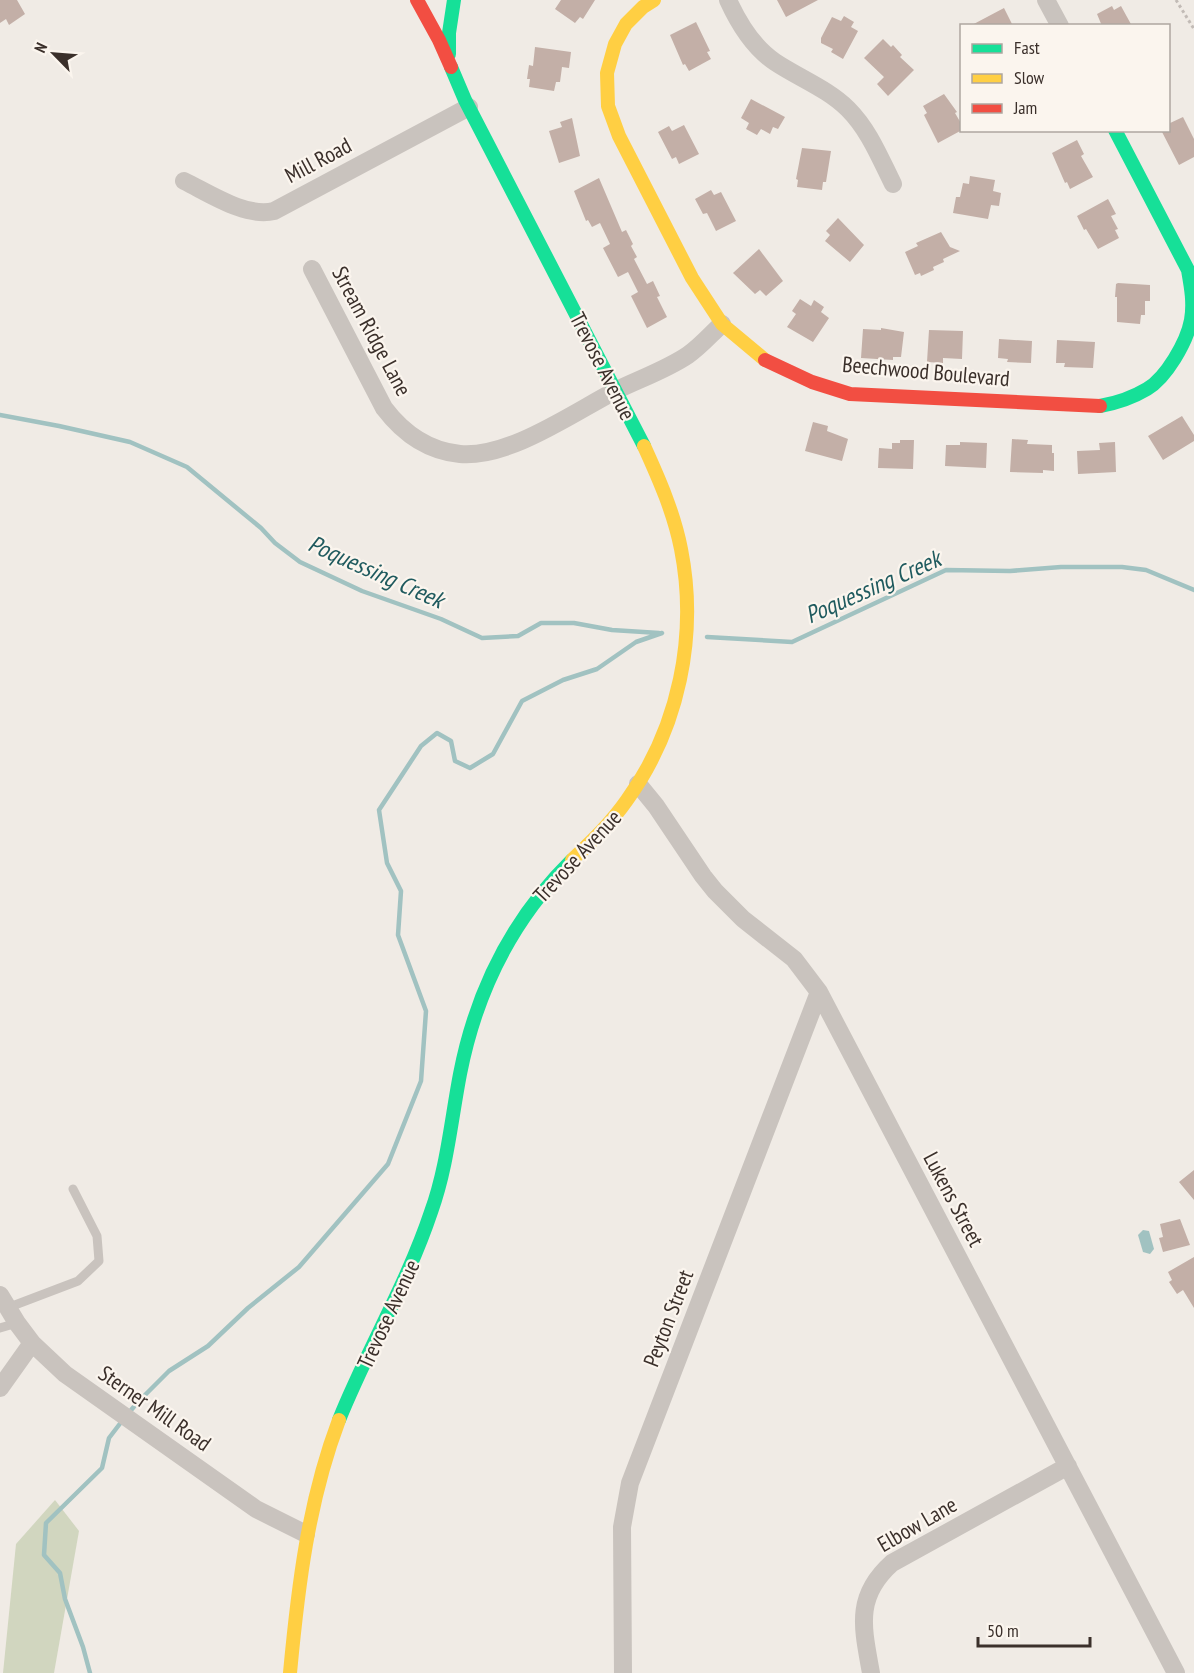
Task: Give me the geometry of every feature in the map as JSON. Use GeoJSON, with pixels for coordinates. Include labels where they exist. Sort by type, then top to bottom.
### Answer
{"type":"FeatureCollection","features":[{"type":"Feature","properties":{"kind":"street","name":"Trevose Avenue"},"geometry":{"type":"LineString","coordinates":[[290,1673],[299,1577],[317,1488],[330,1445],[347,1403],[404,1283],[433,1209],[444,1172],[468,1041],[489,977],[512,933],[540,893],[613,819],[638,784],[655,753],[675,698],[685,654],[688,621],[686,568],[674,519],[648,454],[460,92],[432,25],[417,0]]}},
{"type":"Feature","properties":{"kind":"street","name":"Trevose Avenue"},"geometry":{"type":"LineString","coordinates":[[450,64],[448,33],[454,0]]}},
{"type":"Feature","properties":{"kind":"street","name":"Beechwood Boulevard"},"geometry":{"type":"LineString","coordinates":[[654,0],[643,7],[626,24],[615,44],[607,73],[608,106],[619,136],[692,278],[722,324],[767,361],[812,382],[850,394],[1093,407],[1119,403],[1149,388],[1168,368],[1190,337],[1193,295],[1188,270],[1116,132]]}},
{"type":"Feature","properties":{"kind":"street"},"geometry":{"type":"LineString","coordinates":[[728,0],[751,39],[772,61],[819,88],[848,109],[869,135],[892,184]]}},
{"type":"Feature","properties":{"kind":"street"},"geometry":{"type":"LineString","coordinates":[[1046,0],[1059,24]]}},
{"type":"Feature","properties":{"kind":"street","name":"Mill Road"},"geometry":{"type":"LineString","coordinates":[[184,181],[244,209],[266,213],[469,106]]}},
{"type":"Feature","properties":{"kind":"street","name":"Stream Ridge Lane"},"geometry":{"type":"LineString","coordinates":[[312,269],[384,408],[410,435],[425,444],[442,451],[461,454],[500,450],[518,443],[687,356],[722,324]]}},
{"type":"Feature","properties":{"kind":"street","name":"Lukens Street"},"geometry":{"type":"LineString","coordinates":[[638,784],[715,891],[743,919],[777,943],[794,959],[819,992],[1176,1673]]}},
{"type":"Feature","properties":{"kind":"street","name":"Peyton Street"},"geometry":{"type":"LineString","coordinates":[[623,1673],[622,1527],[630,1483],[819,992]]}},
{"type":"Feature","properties":{"kind":"street","name":"Sterner Mill Road"},"geometry":{"type":"LineString","coordinates":[[6,1314],[65,1374],[256,1509],[306,1534]]}},
{"type":"Feature","properties":{"kind":"street"},"geometry":{"type":"LineString","coordinates":[[0,1388],[33,1342]]}},
{"type":"Feature","properties":{"kind":"street","name":"Elbow Lane"},"geometry":{"type":"LineString","coordinates":[[871,1673],[863,1628],[863,1613],[866,1598],[881,1573],[892,1563],[1068,1466]]}},
{"type":"Feature","properties":{"kind":"lane"},"geometry":{"type":"LineString","coordinates":[[6,1314],[78,1281],[99,1261],[97,1236],[73,1189]]}},
{"type":"Feature","properties":{"kind":"path"},"geometry":{"type":"LineString","coordinates":[[1176,0],[1194,29]]}},
{"type":"Feature","properties":{"kind":"green space"},"geometry":{"type":"Polygon","coordinates":[[[55,1500],[79,1531],[54,1673],[3,1673],[16,1544],[55,1500]]]}},
{"type":"Feature","properties":{"kind":"water"},"geometry":{"type":"Polygon","coordinates":[[[1143,1230],[1149,1231],[1154,1249],[1150,1254],[1143,1252],[1138,1235],[1143,1230]]]}},
{"type":"Feature","properties":{"kind":"building"},"geometry":{"type":"Polygon","coordinates":[[[0,0],[17,0],[25,14],[9,25],[6,19],[0,23],[0,0]]]}},
{"type":"Feature","properties":{"kind":"building"},"geometry":{"type":"Polygon","coordinates":[[[561,0],[595,0],[583,19],[580,17],[575,23],[555,9],[561,0]]]}},
{"type":"Feature","properties":{"kind":"building"},"geometry":{"type":"Polygon","coordinates":[[[777,0],[818,0],[786,17],[777,0]]]}},
{"type":"Feature","properties":{"kind":"building"},"geometry":{"type":"Polygon","coordinates":[[[1112,6],[1114,10],[1121,6],[1131,24],[1101,24],[1097,14],[1112,6]]]}},
{"type":"Feature","properties":{"kind":"building"},"geometry":{"type":"Polygon","coordinates":[[[1004,8],[1012,24],[974,24],[1004,8]]]}},
{"type":"Feature","properties":{"kind":"building"},"geometry":{"type":"Polygon","coordinates":[[[844,16],[854,22],[851,27],[858,31],[843,59],[831,52],[833,49],[821,43],[821,38],[832,17],[841,21],[844,16]]]}},
{"type":"Feature","properties":{"kind":"building"},"geometry":{"type":"Polygon","coordinates":[[[696,22],[710,51],[707,52],[711,59],[689,71],[685,64],[683,65],[670,35],[696,22]]]}},
{"type":"Feature","properties":{"kind":"building"},"geometry":{"type":"Polygon","coordinates":[[[883,39],[891,47],[893,45],[902,55],[900,57],[914,70],[888,96],[877,84],[884,77],[864,58],[883,39]]]}},
{"type":"Feature","properties":{"kind":"building"},"geometry":{"type":"Polygon","coordinates":[[[535,47],[571,52],[569,68],[562,67],[560,82],[556,82],[554,91],[529,87],[530,79],[527,79],[529,65],[533,66],[535,47]]]}},
{"type":"Feature","properties":{"kind":"building"},"geometry":{"type":"Polygon","coordinates":[[[944,94],[957,112],[955,113],[960,122],[960,131],[938,143],[924,115],[927,113],[923,106],[944,94]]]}},
{"type":"Feature","properties":{"kind":"building"},"geometry":{"type":"Polygon","coordinates":[[[751,99],[785,117],[778,129],[773,127],[770,134],[761,129],[757,135],[746,129],[749,123],[741,118],[751,99]]]}},
{"type":"Feature","properties":{"kind":"building"},"geometry":{"type":"Polygon","coordinates":[[[1183,117],[1194,139],[1194,157],[1179,165],[1162,132],[1170,132],[1170,123],[1183,117]]]}},
{"type":"Feature","properties":{"kind":"building"},"geometry":{"type":"Polygon","coordinates":[[[572,118],[580,156],[559,163],[549,131],[562,127],[560,122],[572,118]]]}},
{"type":"Feature","properties":{"kind":"building"},"geometry":{"type":"Polygon","coordinates":[[[684,125],[699,154],[679,164],[676,157],[672,159],[658,132],[669,126],[672,131],[684,125]]]}},
{"type":"Feature","properties":{"kind":"building"},"geometry":{"type":"Polygon","coordinates":[[[1077,140],[1084,154],[1081,156],[1093,177],[1070,189],[1052,153],[1077,140]]]}},
{"type":"Feature","properties":{"kind":"building"},"geometry":{"type":"Polygon","coordinates":[[[802,148],[831,151],[826,182],[823,182],[822,190],[797,187],[798,180],[796,179],[802,148]]]}},
{"type":"Feature","properties":{"kind":"building"},"geometry":{"type":"Polygon","coordinates":[[[970,176],[995,180],[993,191],[1001,193],[999,206],[991,205],[988,219],[953,213],[956,197],[960,197],[963,183],[969,184],[970,176]]]}},
{"type":"Feature","properties":{"kind":"building"},"geometry":{"type":"Polygon","coordinates":[[[599,178],[622,232],[626,230],[633,244],[631,246],[637,257],[634,259],[647,284],[653,281],[660,296],[657,297],[667,317],[647,328],[631,296],[638,292],[628,272],[618,277],[603,248],[610,244],[600,223],[592,227],[588,220],[586,221],[574,191],[599,178]]]}},
{"type":"Feature","properties":{"kind":"building"},"geometry":{"type":"Polygon","coordinates":[[[711,190],[714,195],[721,192],[736,221],[716,231],[707,213],[703,214],[695,199],[711,190]]]}},
{"type":"Feature","properties":{"kind":"building"},"geometry":{"type":"Polygon","coordinates":[[[1108,199],[1116,214],[1111,216],[1118,229],[1115,230],[1119,238],[1098,249],[1077,216],[1108,199]]]}},
{"type":"Feature","properties":{"kind":"building"},"geometry":{"type":"Polygon","coordinates":[[[838,218],[864,245],[850,262],[825,241],[830,235],[826,231],[838,218]]]}},
{"type":"Feature","properties":{"kind":"building"},"geometry":{"type":"Polygon","coordinates":[[[941,232],[950,247],[960,251],[943,259],[944,262],[933,267],[934,270],[921,276],[920,273],[915,275],[905,252],[918,246],[916,243],[941,232]]]}},
{"type":"Feature","properties":{"kind":"building"},"geometry":{"type":"Polygon","coordinates":[[[759,249],[783,281],[766,296],[760,290],[755,294],[733,273],[759,249]]]}},
{"type":"Feature","properties":{"kind":"building"},"geometry":{"type":"Polygon","coordinates":[[[1118,283],[1150,285],[1150,301],[1145,301],[1145,315],[1141,315],[1140,324],[1117,322],[1117,297],[1115,297],[1118,283]]]}},
{"type":"Feature","properties":{"kind":"building"},"geometry":{"type":"Polygon","coordinates":[[[800,299],[811,306],[814,300],[824,307],[821,312],[829,318],[813,342],[787,327],[796,314],[792,311],[800,299]]]}},
{"type":"Feature","properties":{"kind":"building"},"geometry":{"type":"Polygon","coordinates":[[[881,328],[904,332],[901,357],[893,357],[893,360],[861,358],[863,329],[881,330],[881,328]]]}},
{"type":"Feature","properties":{"kind":"building"},"geometry":{"type":"Polygon","coordinates":[[[929,330],[963,331],[962,359],[943,358],[943,363],[927,362],[929,330]]]}},
{"type":"Feature","properties":{"kind":"building"},"geometry":{"type":"Polygon","coordinates":[[[999,339],[1032,341],[1031,363],[1007,362],[1008,359],[998,358],[999,339]]]}},
{"type":"Feature","properties":{"kind":"building"},"geometry":{"type":"Polygon","coordinates":[[[1057,340],[1095,342],[1093,368],[1064,367],[1065,363],[1056,363],[1057,340]]]}},
{"type":"Feature","properties":{"kind":"building"},"geometry":{"type":"Polygon","coordinates":[[[1182,416],[1194,435],[1194,441],[1163,460],[1148,436],[1182,416]]]}},
{"type":"Feature","properties":{"kind":"building"},"geometry":{"type":"Polygon","coordinates":[[[813,422],[828,426],[827,431],[848,439],[842,461],[805,451],[813,422]]]}},
{"type":"Feature","properties":{"kind":"building"},"geometry":{"type":"Polygon","coordinates":[[[1012,439],[1028,440],[1027,444],[1052,445],[1054,471],[1010,472],[1012,439]]]}},
{"type":"Feature","properties":{"kind":"building"},"geometry":{"type":"Polygon","coordinates":[[[900,440],[914,440],[913,469],[878,468],[879,448],[892,449],[892,443],[900,443],[900,440]]]}},
{"type":"Feature","properties":{"kind":"building"},"geometry":{"type":"Polygon","coordinates":[[[960,442],[987,443],[986,468],[945,466],[946,445],[960,445],[960,442]]]}},
{"type":"Feature","properties":{"kind":"building"},"geometry":{"type":"Polygon","coordinates":[[[1115,442],[1116,472],[1078,474],[1077,451],[1100,450],[1099,443],[1115,442]]]}},
{"type":"Feature","properties":{"kind":"building"},"geometry":{"type":"Polygon","coordinates":[[[1194,1170],[1194,1200],[1179,1182],[1194,1170]]]}},
{"type":"Feature","properties":{"kind":"building"},"geometry":{"type":"Polygon","coordinates":[[[1180,1219],[1190,1245],[1163,1252],[1159,1238],[1163,1237],[1160,1224],[1180,1219]]]}},
{"type":"Feature","properties":{"kind":"building"},"geometry":{"type":"Polygon","coordinates":[[[1194,1257],[1194,1308],[1183,1290],[1177,1294],[1169,1282],[1172,1280],[1168,1272],[1194,1257]]]}},
{"type":"Feature","properties":{"kind":"waterway","name":"Poquessing Creek"},"geometry":{"type":"LineString","coordinates":[[0,415],[130,442],[187,467],[300,562],[362,591],[441,619],[482,638],[518,636],[541,623],[574,623],[612,630],[659,633]]}},
{"type":"Feature","properties":{"kind":"waterway","name":"Poquessing Creek"},"geometry":{"type":"LineString","coordinates":[[707,637],[792,642],[946,570],[1010,571],[1061,567],[1122,567],[1146,570],[1194,590]]}},
{"type":"Feature","properties":{"kind":"waterway"},"geometry":{"type":"LineString","coordinates":[[127,1415],[169,1371],[208,1346],[248,1308],[299,1267],[388,1164],[421,1081],[426,1011],[398,935],[401,891],[387,863],[379,810],[421,746],[437,733],[451,741],[455,761],[470,768],[493,754],[522,701],[563,680],[597,669],[636,642],[662,633]]}},
{"type":"Feature","properties":{"kind":"waterway"},"geometry":{"type":"LineString","coordinates":[[90,1673],[65,1599],[60,1573],[44,1555],[46,1523],[102,1468],[109,1438],[122,1421]]}},
{"type":"Feature","properties":{"kind":"traffic: fast"},"geometry":{"type":"LineString","coordinates":[[449,54],[449,33],[454,0]]}},
{"type":"Feature","properties":{"kind":"traffic: fast"},"geometry":{"type":"LineString","coordinates":[[451,67],[465,100],[644,446]]}},
{"type":"Feature","properties":{"kind":"traffic: fast"},"geometry":{"type":"LineString","coordinates":[[1100,406],[1136,395],[1161,377],[1175,359],[1185,339],[1191,320],[1192,307],[1188,270],[1116,132]]}},
{"type":"Feature","properties":{"kind":"traffic: fast"},"geometry":{"type":"LineString","coordinates":[[339,1420],[399,1291],[431,1212],[445,1161],[467,1044],[487,986],[514,932],[531,907],[572,860]]}},
{"type":"Feature","properties":{"kind":"traffic: slow"},"geometry":{"type":"LineString","coordinates":[[654,0],[643,7],[626,24],[615,44],[607,73],[608,106],[619,136],[692,278],[722,324],[765,360]]}},
{"type":"Feature","properties":{"kind":"traffic: slow"},"geometry":{"type":"LineString","coordinates":[[572,860],[614,816],[645,772],[660,742],[680,680],[687,614],[686,582],[681,549],[670,509],[644,446]]}},
{"type":"Feature","properties":{"kind":"traffic: slow"},"geometry":{"type":"LineString","coordinates":[[290,1673],[301,1577],[312,1513],[319,1482],[339,1420]]}},
{"type":"Feature","properties":{"kind":"traffic: jam"},"geometry":{"type":"LineString","coordinates":[[417,0],[451,67]]}},
{"type":"Feature","properties":{"kind":"traffic: jam"},"geometry":{"type":"LineString","coordinates":[[765,360],[812,382],[850,394],[1100,406]]}}]}
